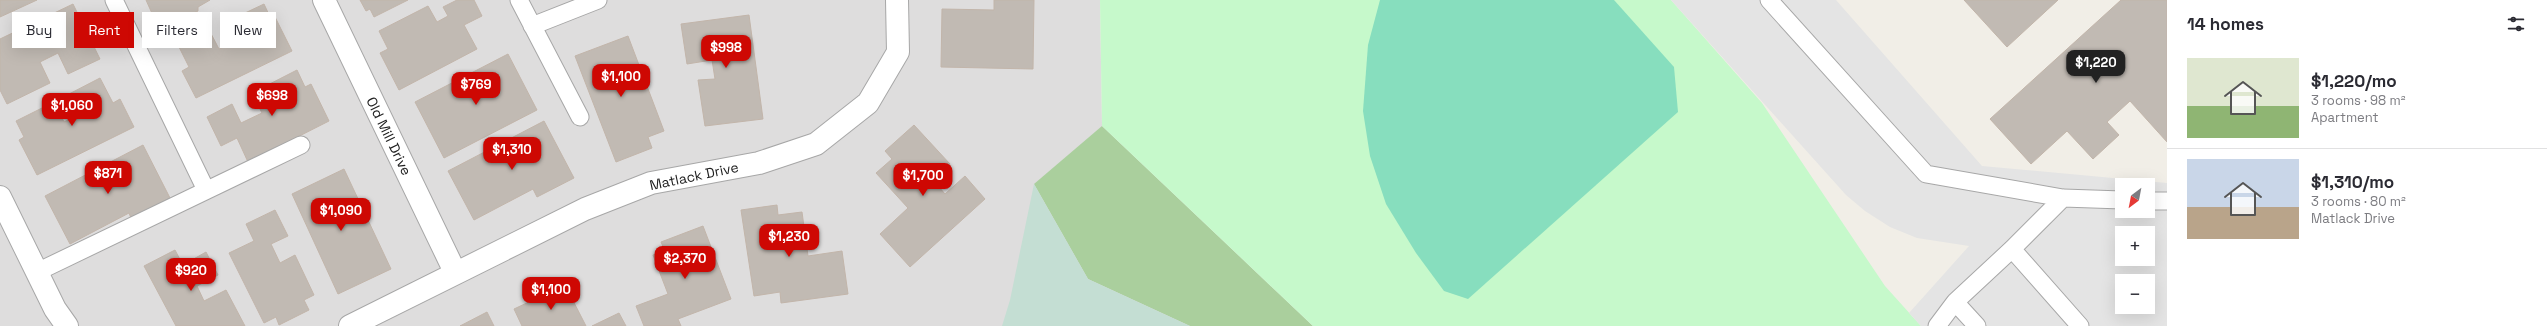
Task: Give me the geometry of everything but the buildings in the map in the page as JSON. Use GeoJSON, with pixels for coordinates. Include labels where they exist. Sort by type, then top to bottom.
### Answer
{"type":"FeatureCollection","features":[{"type":"Feature","properties":{"kind":"street","name":"Old Mill Drive"},"geometry":{"type":"LineString","coordinates":[[324,0],[455,272]]}},
{"type":"Feature","properties":{"kind":"street","name":"Matlack Drive"},"geometry":{"type":"LineString","coordinates":[[350,326],[455,272],[585,209],[651,183],[759,163],[816,144],[868,103],[898,52],[897,0]]}},
{"type":"Feature","properties":{"kind":"street"},"geometry":{"type":"LineString","coordinates":[[0,197],[55,309],[67,326]]}},
{"type":"Feature","properties":{"kind":"lane"},"geometry":{"type":"LineString","coordinates":[[114,0],[206,190]]}},
{"type":"Feature","properties":{"kind":"lane"},"geometry":{"type":"LineString","coordinates":[[519,0],[580,117]]}},
{"type":"Feature","properties":{"kind":"lane"},"geometry":{"type":"LineString","coordinates":[[532,26],[598,0]]}},
{"type":"Feature","properties":{"kind":"lane"},"geometry":{"type":"LineString","coordinates":[[1769,0],[1926,174],[2062,198],[2115,200]]}},
{"type":"Feature","properties":{"kind":"lane"},"geometry":{"type":"LineString","coordinates":[[37,272],[301,145]]}},
{"type":"Feature","properties":{"kind":"lane"},"geometry":{"type":"LineString","coordinates":[[1938,326],[1955,302],[2012,249],[2062,198]]}},
{"type":"Feature","properties":{"kind":"lane"},"geometry":{"type":"LineString","coordinates":[[2155,200],[2167,201]]}},
{"type":"Feature","properties":{"kind":"lane"},"geometry":{"type":"LineString","coordinates":[[2012,249],[2080,326]]}},
{"type":"Feature","properties":{"kind":"lane"},"geometry":{"type":"LineString","coordinates":[[1955,302],[1977,326]]}},
{"type":"Feature","properties":{"kind":"shaded area"},"geometry":{"type":"Polygon","coordinates":[[[0,0],[1100,0],[1102,126],[1313,326],[0,326],[0,0]]]}},
{"type":"Feature","properties":{"kind":"shaded area"},"geometry":{"type":"Polygon","coordinates":[[[1671,0],[1836,0],[1982,166],[2115,178],[2115,218],[2155,218],[2155,182],[2167,183],[2167,326],[1921,326],[1909,313],[1969,246],[1917,238],[1890,227],[1865,211],[1846,195],[1671,0]]]}},
{"type":"Feature","properties":{"kind":"green space"},"geometry":{"type":"Polygon","coordinates":[[[1100,0],[1671,0],[1762,103],[1885,286],[1921,326],[1313,326],[1102,126],[1100,0]]]}},
{"type":"Feature","properties":{"kind":"green space"},"geometry":{"type":"Polygon","coordinates":[[[1380,0],[1614,0],[1674,67],[1678,112],[1468,299],[1444,291],[1416,253],[1386,204],[1370,156],[1363,111],[1368,45],[1380,0]]]}},
{"type":"Feature","properties":{"kind":"green space"},"geometry":{"type":"Polygon","coordinates":[[[1102,126],[1313,326],[1190,326],[1088,279],[1034,184],[1102,126]]]}},
{"type":"Feature","properties":{"kind":"green space"},"geometry":{"type":"Polygon","coordinates":[[[1034,184],[1088,279],[1190,326],[1002,326],[1010,300],[1034,184]]]}}]}
